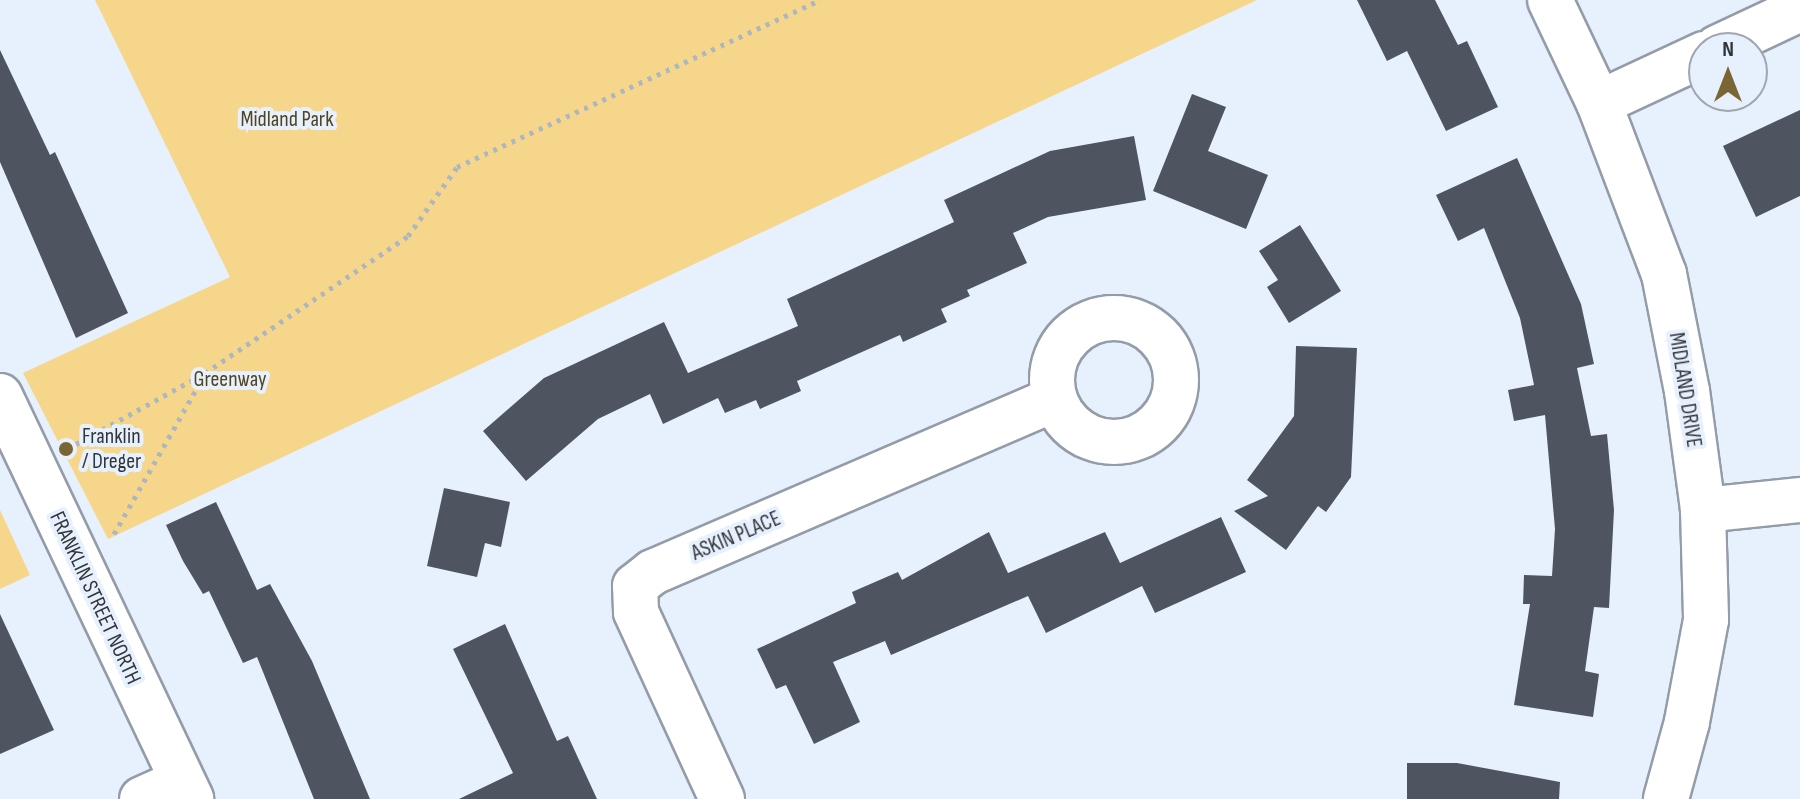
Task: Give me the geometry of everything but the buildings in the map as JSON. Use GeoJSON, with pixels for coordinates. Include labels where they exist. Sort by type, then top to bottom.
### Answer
{"type":"FeatureCollection","features":[{"type":"Feature","properties":{"kind":"street","name":"MIDLAND DRIVE"},"geometry":{"type":"LineString","coordinates":[[1550,0],[1599,103],[1664,274],[1703,510],[1706,620],[1687,722],[1666,799]]}},
{"type":"Feature","properties":{"kind":"street"},"geometry":{"type":"LineString","coordinates":[[1751,32],[1800,9]]}},
{"type":"Feature","properties":{"kind":"street"},"geometry":{"type":"LineString","coordinates":[[1599,103],[1688,61]]}},
{"type":"Feature","properties":{"kind":"street","name":"FRANKLIN STREET NORTH"},"geometry":{"type":"LineString","coordinates":[[0,396],[186,790]]}},
{"type":"Feature","properties":{"kind":"street","name":"ASKIN PLACE"},"geometry":{"type":"LineString","coordinates":[[722,799],[636,612],[635,586],[653,572],[1054,399]]}},
{"type":"Feature","properties":{"kind":"street"},"geometry":{"type":"LineString","coordinates":[[1703,510],[1800,500]]}},
{"type":"Feature","properties":{"kind":"street"},"geometry":{"type":"LineString","coordinates":[[142,799],[186,790]]}},
{"type":"Feature","properties":{"kind":"path"},"geometry":{"type":"LineString","coordinates":[[33,466],[205,373],[408,236],[457,167],[820,0]]}},
{"type":"Feature","properties":{"kind":"path"},"geometry":{"type":"LineString","coordinates":[[114,534],[205,373]]}},
{"type":"Feature","properties":{"kind":"green space","name":"Greenway"},"geometry":{"type":"Polygon","coordinates":[[[95,0],[1257,0],[108,539],[23,373],[230,277],[95,0]]]}},
{"type":"Feature","properties":{"kind":"green space"},"geometry":{"type":"Polygon","coordinates":[[[0,510],[30,575],[0,589],[0,510]]]}},
{"type":"Feature","properties":{"kind":"place","name":"Franklin / Dreger"},"geometry":{"type":"Point","coordinates":[66,449]}},
{"type":"Feature","properties":{"kind":"park label","name":"Midland Park"},"geometry":{"type":"Point","coordinates":[287,120]}}]}
